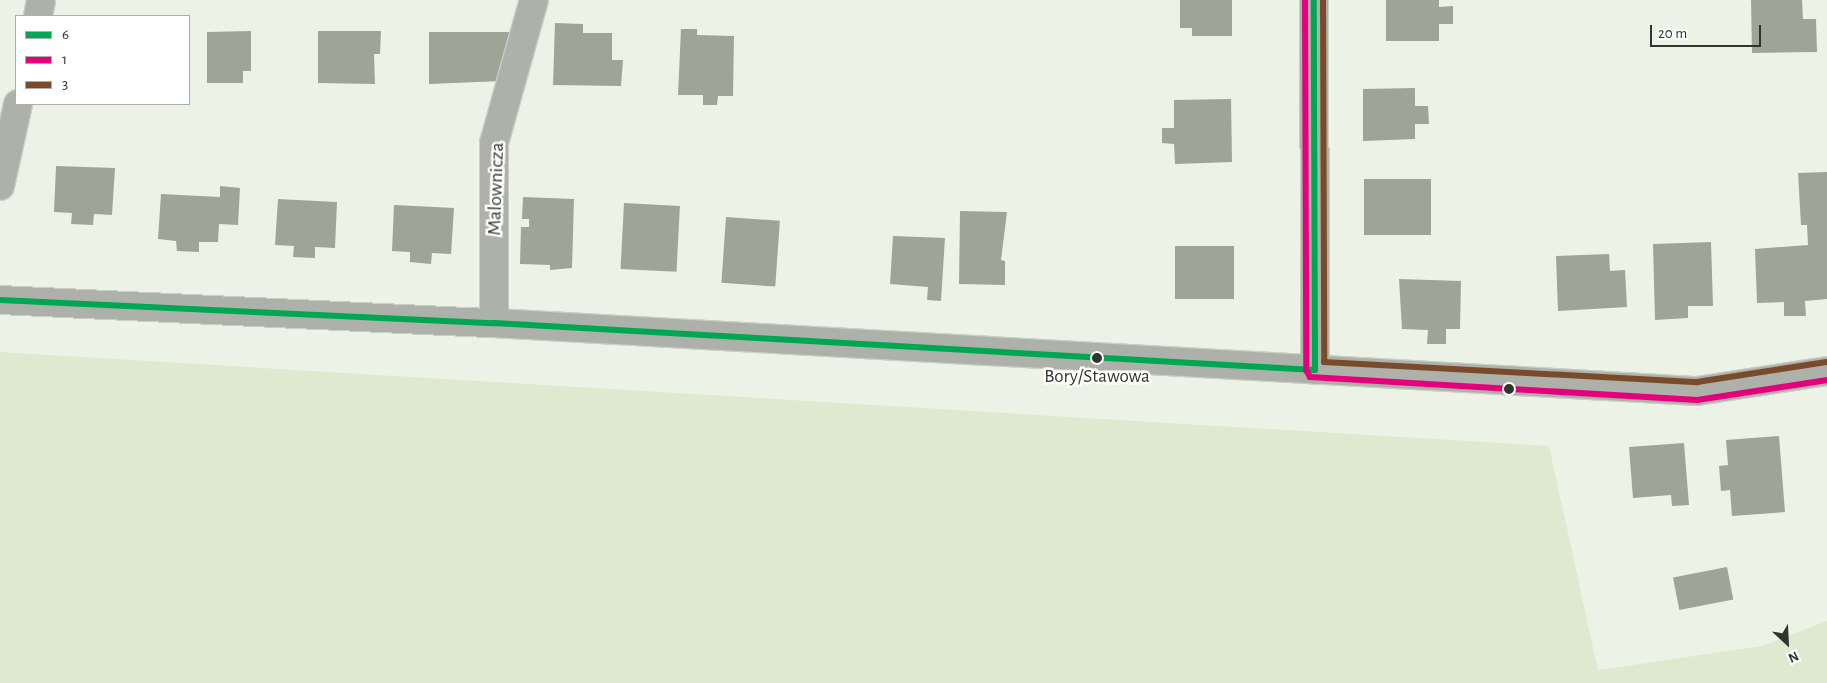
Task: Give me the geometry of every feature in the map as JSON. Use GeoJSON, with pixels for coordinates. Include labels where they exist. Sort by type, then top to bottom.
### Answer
{"type":"FeatureCollection","features":[{"type":"Feature","properties":{"kind":"street"},"geometry":{"type":"LineString","coordinates":[[38,15],[41,0]]}},
{"type":"Feature","properties":{"kind":"street","name":"Malownicza"},"geometry":{"type":"LineString","coordinates":[[494,323],[494,143],[534,0]]}},
{"type":"Feature","properties":{"kind":"street"},"geometry":{"type":"LineString","coordinates":[[1314,0],[1315,370]]}},
{"type":"Feature","properties":{"kind":"street"},"geometry":{"type":"LineString","coordinates":[[0,186],[18,105]]}},
{"type":"Feature","properties":{"kind":"street"},"geometry":{"type":"LineString","coordinates":[[0,300],[494,323],[1697,391],[1827,371]]}},
{"type":"Feature","properties":{"kind":"green space"},"geometry":{"type":"Polygon","coordinates":[[[0,352],[1549,446],[1598,670],[1762,646],[1827,621],[1827,683],[0,683],[0,352]]]}},
{"type":"Feature","properties":{"kind":"building"},"geometry":{"type":"Polygon","coordinates":[[[1180,0],[1232,0],[1232,36],[1192,36],[1192,28],[1180,28],[1180,0]]]}},
{"type":"Feature","properties":{"kind":"building"},"geometry":{"type":"Polygon","coordinates":[[[1386,0],[1439,0],[1439,7],[1453,6],[1453,24],[1439,24],[1439,41],[1386,41],[1386,0]]]}},
{"type":"Feature","properties":{"kind":"building"},"geometry":{"type":"Polygon","coordinates":[[[1751,0],[1802,0],[1803,19],[1816,19],[1817,52],[1752,53],[1751,0]]]}},
{"type":"Feature","properties":{"kind":"building"},"geometry":{"type":"Polygon","coordinates":[[[555,23],[583,24],[583,33],[612,33],[612,60],[623,60],[621,86],[553,85],[555,23]]]}},
{"type":"Feature","properties":{"kind":"building"},"geometry":{"type":"Polygon","coordinates":[[[681,29],[697,29],[697,35],[734,36],[733,96],[718,96],[717,105],[703,105],[703,95],[678,95],[681,29]]]}},
{"type":"Feature","properties":{"kind":"building"},"geometry":{"type":"Polygon","coordinates":[[[251,31],[251,71],[243,71],[243,83],[207,83],[207,32],[251,31]]]}},
{"type":"Feature","properties":{"kind":"building"},"geometry":{"type":"Polygon","coordinates":[[[318,31],[381,31],[380,54],[374,54],[375,84],[318,83],[318,31]]]}},
{"type":"Feature","properties":{"kind":"building"},"geometry":{"type":"Polygon","coordinates":[[[429,32],[511,32],[508,65],[502,81],[429,84],[429,32]]]}},
{"type":"Feature","properties":{"kind":"building"},"geometry":{"type":"Polygon","coordinates":[[[1415,88],[1415,106],[1428,106],[1429,124],[1415,124],[1415,139],[1363,141],[1363,89],[1415,88]]]}},
{"type":"Feature","properties":{"kind":"building"},"geometry":{"type":"Polygon","coordinates":[[[1231,99],[1232,162],[1175,164],[1174,144],[1162,143],[1162,128],[1174,128],[1174,100],[1231,99]]]}},
{"type":"Feature","properties":{"kind":"building"},"geometry":{"type":"Polygon","coordinates":[[[56,166],[115,168],[112,215],[94,214],[93,225],[71,224],[72,213],[54,212],[56,166]]]}},
{"type":"Feature","properties":{"kind":"building"},"geometry":{"type":"Polygon","coordinates":[[[1827,172],[1827,299],[1805,301],[1806,316],[1784,316],[1784,302],[1757,303],[1755,249],[1808,245],[1807,225],[1801,225],[1798,173],[1827,172]]]}},
{"type":"Feature","properties":{"kind":"building"},"geometry":{"type":"Polygon","coordinates":[[[1364,179],[1431,179],[1431,235],[1364,235],[1364,179]]]}},
{"type":"Feature","properties":{"kind":"building"},"geometry":{"type":"Polygon","coordinates":[[[220,186],[240,188],[238,225],[219,224],[218,242],[199,242],[199,252],[177,251],[176,241],[158,239],[161,194],[220,197],[220,186]]]}},
{"type":"Feature","properties":{"kind":"building"},"geometry":{"type":"Polygon","coordinates":[[[523,197],[574,199],[572,268],[550,270],[550,265],[520,264],[521,227],[529,227],[529,219],[522,219],[523,197]]]}},
{"type":"Feature","properties":{"kind":"building"},"geometry":{"type":"Polygon","coordinates":[[[278,199],[337,202],[335,248],[315,247],[315,258],[293,257],[294,246],[275,245],[278,199]]]}},
{"type":"Feature","properties":{"kind":"building"},"geometry":{"type":"Polygon","coordinates":[[[624,203],[680,206],[676,272],[621,269],[624,203]]]}},
{"type":"Feature","properties":{"kind":"building"},"geometry":{"type":"Polygon","coordinates":[[[394,205],[454,208],[451,254],[432,253],[431,264],[410,262],[410,252],[392,251],[394,205]]]}},
{"type":"Feature","properties":{"kind":"building"},"geometry":{"type":"Polygon","coordinates":[[[960,211],[1007,212],[1001,260],[1005,261],[1005,285],[959,284],[960,211]]]}},
{"type":"Feature","properties":{"kind":"building"},"geometry":{"type":"Polygon","coordinates":[[[726,217],[780,221],[775,287],[721,283],[726,217]]]}},
{"type":"Feature","properties":{"kind":"building"},"geometry":{"type":"Polygon","coordinates":[[[893,236],[945,238],[941,301],[927,300],[928,287],[890,284],[893,236]]]}},
{"type":"Feature","properties":{"kind":"building"},"geometry":{"type":"Polygon","coordinates":[[[1711,242],[1713,306],[1688,306],[1688,318],[1655,320],[1653,244],[1711,242]]]}},
{"type":"Feature","properties":{"kind":"building"},"geometry":{"type":"Polygon","coordinates":[[[1175,246],[1234,246],[1234,299],[1175,299],[1175,246]]]}},
{"type":"Feature","properties":{"kind":"building"},"geometry":{"type":"Polygon","coordinates":[[[1609,254],[1610,271],[1625,270],[1627,307],[1558,311],[1556,256],[1609,254]]]}},
{"type":"Feature","properties":{"kind":"building"},"geometry":{"type":"Polygon","coordinates":[[[1399,279],[1461,281],[1460,329],[1446,329],[1446,344],[1427,344],[1428,330],[1402,329],[1399,279]]]}},
{"type":"Feature","properties":{"kind":"building"},"geometry":{"type":"Polygon","coordinates":[[[1779,436],[1785,512],[1732,516],[1730,490],[1721,491],[1719,466],[1728,465],[1726,440],[1779,436]]]}},
{"type":"Feature","properties":{"kind":"building"},"geometry":{"type":"Polygon","coordinates":[[[1684,443],[1689,505],[1672,506],[1671,495],[1633,498],[1629,447],[1684,443]]]}},
{"type":"Feature","properties":{"kind":"building"},"geometry":{"type":"Polygon","coordinates":[[[1727,567],[1733,599],[1679,610],[1673,577],[1727,567]]]}},
{"type":"Feature","properties":{"kind":"transit line","name":"1"},"geometry":{"type":"LineString","coordinates":[[1305,0],[1306,370],[1310,377],[1697,400],[1827,380]]}},
{"type":"Feature","properties":{"kind":"transit line","name":"6"},"geometry":{"type":"LineString","coordinates":[[0,300],[494,323],[1315,370],[1314,0]]}},
{"type":"Feature","properties":{"kind":"transit line","name":"3"},"geometry":{"type":"LineString","coordinates":[[1323,0],[1324,362],[1697,382],[1826,362]]}},
{"type":"Feature","properties":{"kind":"place","name":"Bory/Stawowa"},"geometry":{"type":"Point","coordinates":[1097,358]}}]}
